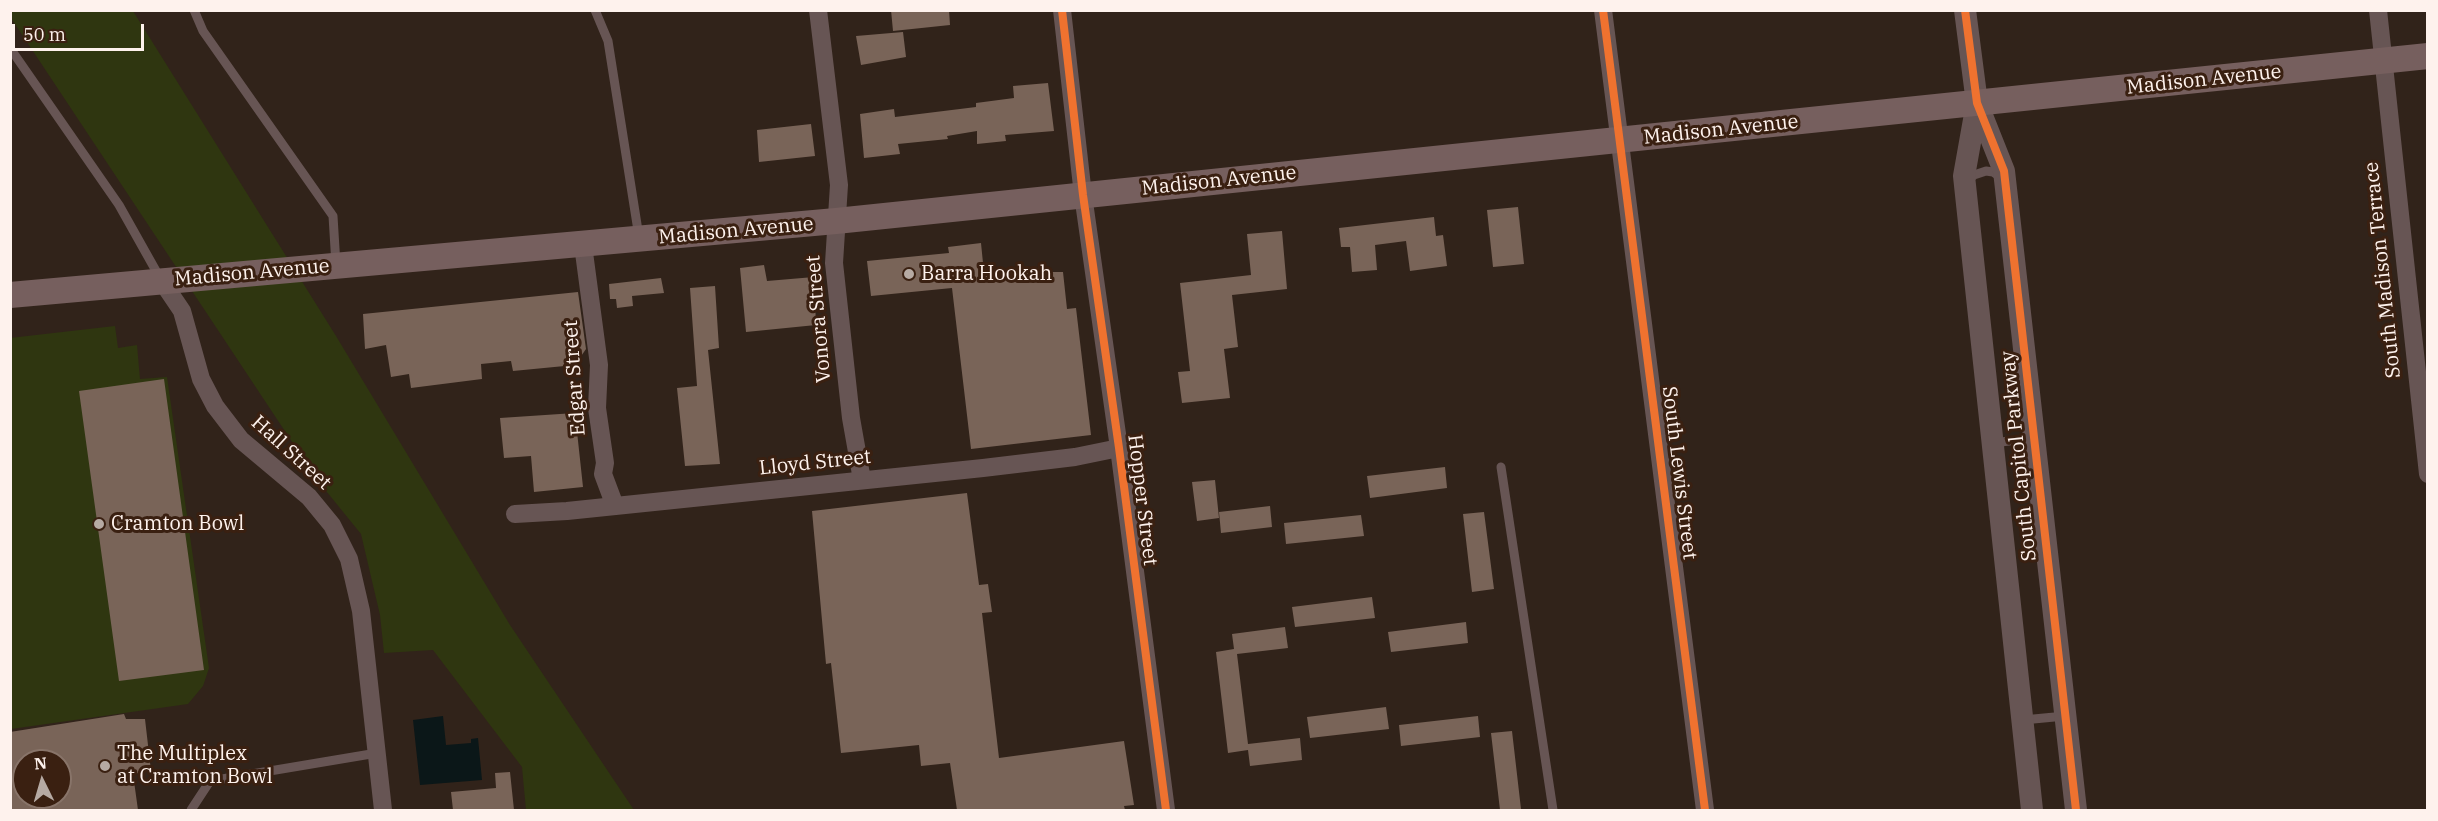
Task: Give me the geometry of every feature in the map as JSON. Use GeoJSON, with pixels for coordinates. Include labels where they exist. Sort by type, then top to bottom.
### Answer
{"type":"FeatureCollection","features":[{"type":"Feature","properties":{"kind":"main road","name":"Madison Avenue"},"geometry":{"type":"LineString","coordinates":[[10,295],[836,221],[2427,56]]}},
{"type":"Feature","properties":{"kind":"street","name":"Vonora Street"},"geometry":{"type":"LineString","coordinates":[[818,10],[839,185],[834,262],[851,418],[862,480]]}},
{"type":"Feature","properties":{"kind":"street","name":"Hopper Street"},"geometry":{"type":"LineString","coordinates":[[1062,10],[1083,195],[1119,448],[1166,810]]}},
{"type":"Feature","properties":{"kind":"street","name":"South Lewis Street"},"geometry":{"type":"LineString","coordinates":[[1603,10],[1706,810]]}},
{"type":"Feature","properties":{"kind":"street"},"geometry":{"type":"LineString","coordinates":[[1965,10],[1977,104]]}},
{"type":"Feature","properties":{"kind":"street","name":"South Madison Terrace"},"geometry":{"type":"LineString","coordinates":[[2378,10],[2427,474]]}},
{"type":"Feature","properties":{"kind":"street","name":"South Capitol Parkway"},"geometry":{"type":"LineString","coordinates":[[1977,104],[2004,171],[2076,810]]}},
{"type":"Feature","properties":{"kind":"street","name":"South Capitol Parkway"},"geometry":{"type":"LineString","coordinates":[[1977,104],[1964,176],[2032,810]]}},
{"type":"Feature","properties":{"kind":"street","name":"Edgar Street"},"geometry":{"type":"LineString","coordinates":[[583,245],[599,365],[597,408],[605,464],[603,474],[615,506]]}},
{"type":"Feature","properties":{"kind":"street","name":"Hall Street"},"geometry":{"type":"LineString","coordinates":[[161,280],[182,311],[201,379],[227,423],[241,440],[309,497],[332,525],[340,540],[355,576],[361,611],[383,810]]}},
{"type":"Feature","properties":{"kind":"street","name":"Lloyd Street"},"geometry":{"type":"LineString","coordinates":[[515,514],[615,506],[994,467],[1119,448]]}},
{"type":"Feature","properties":{"kind":"lane"},"geometry":{"type":"LineString","coordinates":[[194,10],[203,31],[333,216],[328,266]]}},
{"type":"Feature","properties":{"kind":"lane"},"geometry":{"type":"LineString","coordinates":[[595,10],[608,41],[640,240]]}},
{"type":"Feature","properties":{"kind":"lane"},"geometry":{"type":"LineString","coordinates":[[10,48],[119,205],[161,280]]}},
{"type":"Feature","properties":{"kind":"lane"},"geometry":{"type":"LineString","coordinates":[[1965,184],[1974,175],[1986,171],[1993,172],[2005,182]]}},
{"type":"Feature","properties":{"kind":"lane"},"geometry":{"type":"LineString","coordinates":[[1993,443],[2034,438]]}},
{"type":"Feature","properties":{"kind":"lane"},"geometry":{"type":"LineString","coordinates":[[1501,467],[1554,810]]}},
{"type":"Feature","properties":{"kind":"lane"},"geometry":{"type":"LineString","coordinates":[[2022,720],[2065,716]]}},
{"type":"Feature","properties":{"kind":"lane"},"geometry":{"type":"LineString","coordinates":[[190,810],[210,781],[377,753]]}},
{"type":"Feature","properties":{"kind":"green space"},"geometry":{"type":"Polygon","coordinates":[[[10,11],[133,11],[336,336],[510,625],[634,810],[526,810],[522,767],[433,650],[384,653],[380,615],[361,534],[318,481],[11,18],[10,11]]]}},
{"type":"Feature","properties":{"kind":"green space","name":"Cramton Bowl"},"geometry":{"type":"Polygon","coordinates":[[[115,326],[118,348],[137,345],[140,379],[167,377],[209,668],[203,686],[188,704],[11,729],[10,338],[115,326]]]}},
{"type":"Feature","properties":{"kind":"shaded area"},"geometry":{"type":"Polygon","coordinates":[[[443,716],[446,745],[471,743],[471,739],[478,738],[482,780],[420,785],[413,720],[443,716]]]}},
{"type":"Feature","properties":{"kind":"building"},"geometry":{"type":"Polygon","coordinates":[[[891,10],[949,10],[950,25],[893,31],[891,10]]]}},
{"type":"Feature","properties":{"kind":"building"},"geometry":{"type":"Polygon","coordinates":[[[903,32],[906,57],[861,65],[856,36],[903,32]]]}},
{"type":"Feature","properties":{"kind":"building"},"geometry":{"type":"Polygon","coordinates":[[[1048,83],[1054,131],[1005,135],[1006,141],[977,144],[977,131],[947,136],[948,139],[898,144],[900,154],[864,158],[860,114],[894,109],[895,117],[976,107],[976,103],[1014,98],[1013,86],[1048,83]]]}},
{"type":"Feature","properties":{"kind":"building"},"geometry":{"type":"Polygon","coordinates":[[[811,124],[815,156],[759,162],[757,130],[811,124]]]}},
{"type":"Feature","properties":{"kind":"building"},"geometry":{"type":"Polygon","coordinates":[[[1518,207],[1524,264],[1493,267],[1487,210],[1518,207]]]}},
{"type":"Feature","properties":{"kind":"building"},"geometry":{"type":"Polygon","coordinates":[[[1434,217],[1436,236],[1443,235],[1447,266],[1410,271],[1406,241],[1375,245],[1377,270],[1352,272],[1350,247],[1341,247],[1339,228],[1434,217]]]}},
{"type":"Feature","properties":{"kind":"building"},"geometry":{"type":"Polygon","coordinates":[[[1282,231],[1287,289],[1232,295],[1238,347],[1224,349],[1230,398],[1182,403],[1178,372],[1190,371],[1180,283],[1251,275],[1247,234],[1282,231]]]}},
{"type":"Feature","properties":{"kind":"building"},"geometry":{"type":"Polygon","coordinates":[[[981,243],[984,273],[1048,267],[1048,272],[1063,272],[1067,309],[1076,308],[1091,435],[971,449],[952,288],[871,296],[867,261],[949,253],[948,247],[981,243]]]}},
{"type":"Feature","properties":{"kind":"building"},"geometry":{"type":"Polygon","coordinates":[[[764,265],[767,281],[814,277],[816,325],[746,332],[740,268],[764,265]]]}},
{"type":"Feature","properties":{"kind":"building"},"geometry":{"type":"Polygon","coordinates":[[[661,278],[664,293],[632,296],[633,306],[617,308],[616,299],[610,299],[609,284],[661,278]]]}},
{"type":"Feature","properties":{"kind":"building"},"geometry":{"type":"Polygon","coordinates":[[[715,286],[719,348],[708,350],[720,464],[685,466],[677,388],[697,386],[690,288],[715,286]]]}},
{"type":"Feature","properties":{"kind":"building"},"geometry":{"type":"Polygon","coordinates":[[[578,292],[586,349],[575,365],[513,371],[511,361],[481,364],[482,379],[411,388],[409,374],[391,377],[386,345],[365,349],[363,314],[578,292]]]}},
{"type":"Feature","properties":{"kind":"building"},"geometry":{"type":"Polygon","coordinates":[[[164,379],[204,670],[119,681],[79,391],[164,379]]]}},
{"type":"Feature","properties":{"kind":"building"},"geometry":{"type":"Polygon","coordinates":[[[575,413],[583,487],[534,492],[531,456],[504,458],[500,418],[575,413]]]}},
{"type":"Feature","properties":{"kind":"building"},"geometry":{"type":"Polygon","coordinates":[[[1445,467],[1447,488],[1370,498],[1367,476],[1445,467]]]}},
{"type":"Feature","properties":{"kind":"building"},"geometry":{"type":"Polygon","coordinates":[[[1215,480],[1219,518],[1197,521],[1192,482],[1215,480]]]}},
{"type":"Feature","properties":{"kind":"building"},"geometry":{"type":"Polygon","coordinates":[[[967,493],[979,585],[988,584],[992,612],[982,613],[999,758],[1124,741],[1134,805],[1124,806],[1125,810],[957,810],[950,763],[921,766],[919,745],[841,753],[831,663],[826,664],[812,511],[967,493]]]}},
{"type":"Feature","properties":{"kind":"building"},"geometry":{"type":"Polygon","coordinates":[[[1270,506],[1272,527],[1221,533],[1219,512],[1270,506]]]}},
{"type":"Feature","properties":{"kind":"building"},"geometry":{"type":"Polygon","coordinates":[[[1484,512],[1494,589],[1472,592],[1463,514],[1484,512]]]}},
{"type":"Feature","properties":{"kind":"building"},"geometry":{"type":"Polygon","coordinates":[[[1361,515],[1364,536],[1286,544],[1284,523],[1361,515]]]}},
{"type":"Feature","properties":{"kind":"building"},"geometry":{"type":"Polygon","coordinates":[[[1372,597],[1375,618],[1295,627],[1292,607],[1372,597]]]}},
{"type":"Feature","properties":{"kind":"building"},"geometry":{"type":"Polygon","coordinates":[[[1466,622],[1468,643],[1391,652],[1388,632],[1466,622]]]}},
{"type":"Feature","properties":{"kind":"building"},"geometry":{"type":"Polygon","coordinates":[[[1285,627],[1288,648],[1237,654],[1248,744],[1300,738],[1302,760],[1250,766],[1248,750],[1228,753],[1216,652],[1234,649],[1232,634],[1285,627]]]}},
{"type":"Feature","properties":{"kind":"building"},"geometry":{"type":"Polygon","coordinates":[[[1386,707],[1389,729],[1310,738],[1307,717],[1386,707]]]}},
{"type":"Feature","properties":{"kind":"building","name":"The Multiplex at Cramton Bowl"},"geometry":{"type":"Polygon","coordinates":[[[124,714],[126,719],[145,719],[151,771],[133,774],[138,810],[10,810],[10,732],[124,714]]]}},
{"type":"Feature","properties":{"kind":"building"},"geometry":{"type":"Polygon","coordinates":[[[1478,716],[1480,737],[1401,746],[1399,725],[1478,716]]]}},
{"type":"Feature","properties":{"kind":"building"},"geometry":{"type":"Polygon","coordinates":[[[1512,731],[1521,809],[1500,810],[1491,733],[1512,731]]]}},
{"type":"Feature","properties":{"kind":"building"},"geometry":{"type":"Polygon","coordinates":[[[510,772],[514,810],[453,810],[451,792],[496,788],[495,773],[510,772]]]}},
{"type":"Feature","properties":{"kind":"cycle path"},"geometry":{"type":"LineString","coordinates":[[1062,10],[1083,195],[1119,448],[1166,810]]}},
{"type":"Feature","properties":{"kind":"cycle path"},"geometry":{"type":"LineString","coordinates":[[1603,10],[1705,810]]}},
{"type":"Feature","properties":{"kind":"cycle path"},"geometry":{"type":"LineString","coordinates":[[1965,10],[1977,103],[2004,171],[2076,810]]}},
{"type":"Feature","properties":{"kind":"place","name":"Barra Hookah"},"geometry":{"type":"Point","coordinates":[909,274]}},
{"type":"Feature","properties":{"kind":"place","name":"Cramton Bowl"},"geometry":{"type":"Point","coordinates":[99,524]}},
{"type":"Feature","properties":{"kind":"place","name":"The Multiplex at Cramton Bowl"},"geometry":{"type":"Point","coordinates":[105,766]}}]}
